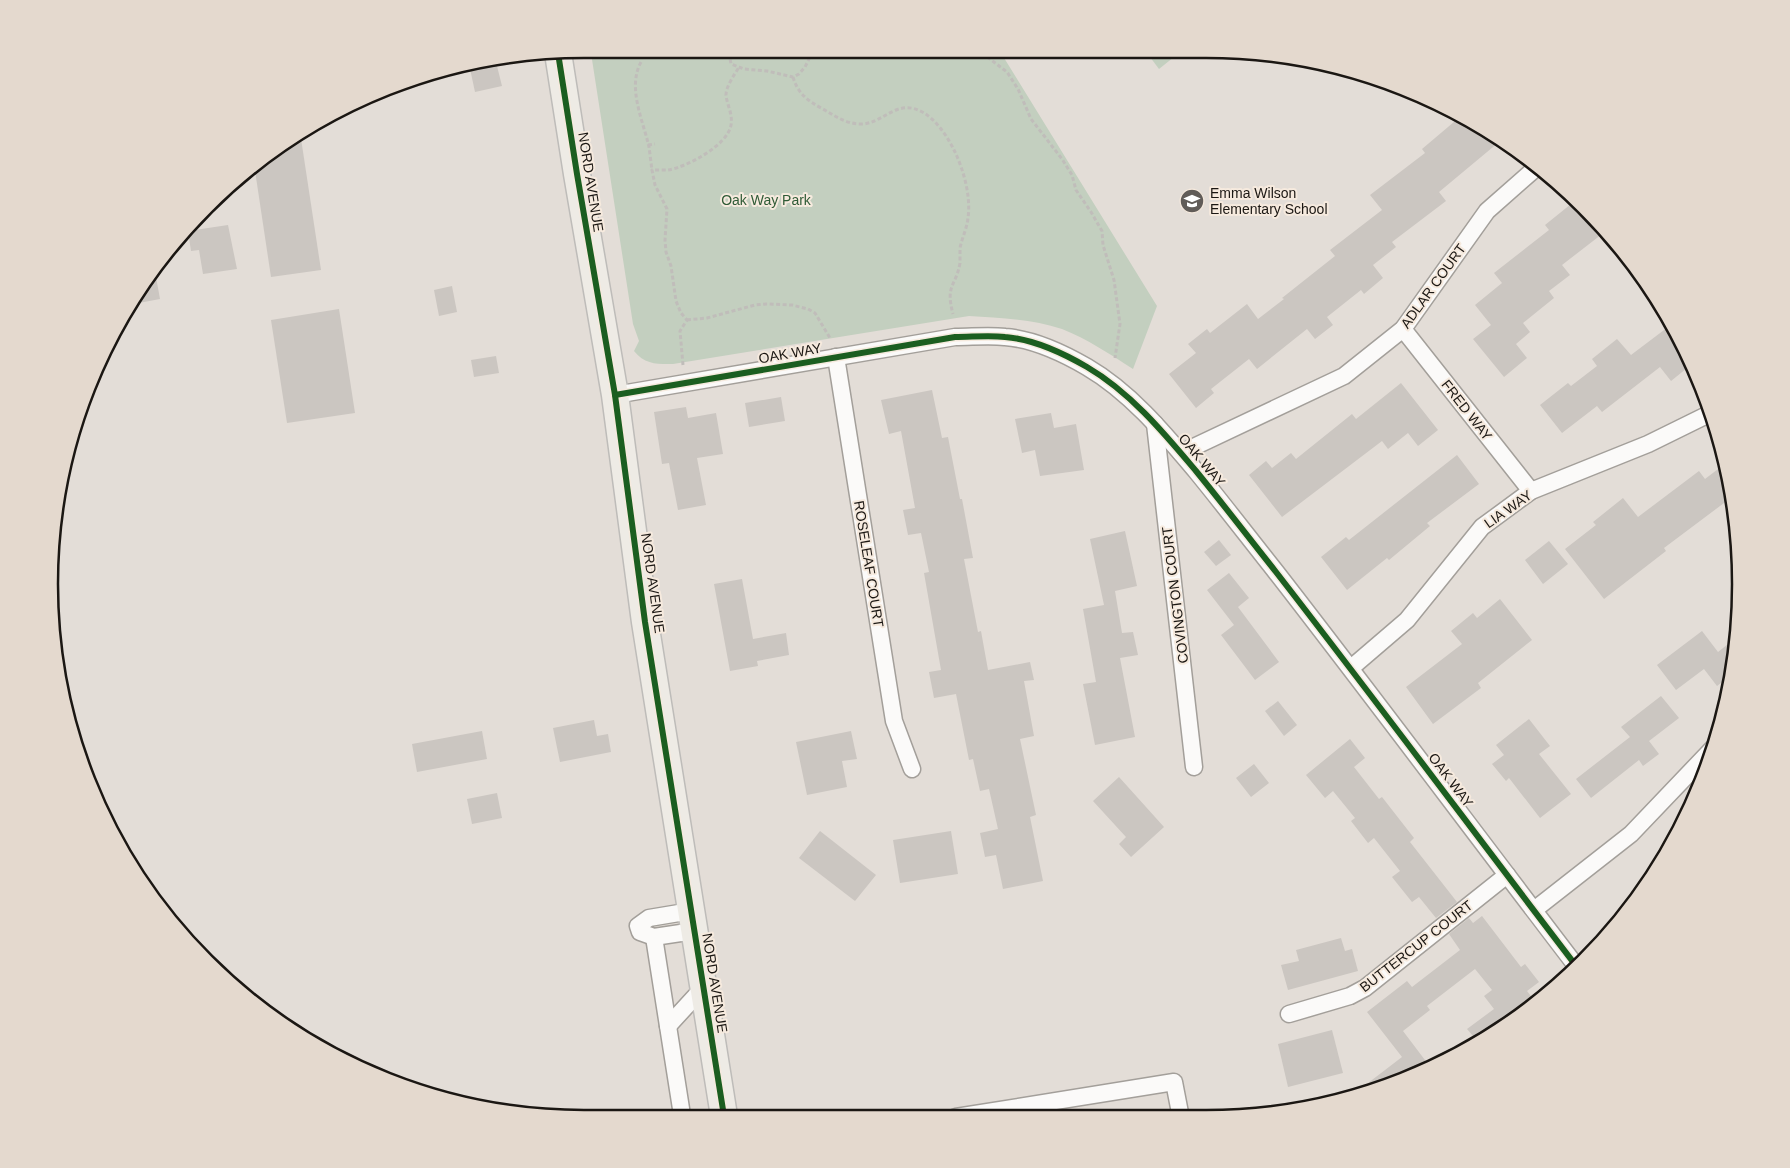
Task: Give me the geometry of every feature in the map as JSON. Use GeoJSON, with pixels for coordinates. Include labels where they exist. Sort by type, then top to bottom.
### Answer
{"type":"FeatureCollection","features":[{"type":"Feature","properties":{"kind":"main road","name":"NORD AVENUE"},"geometry":{"type":"LineString","coordinates":[[559,59],[615,395],[645,622],[723,1110]]}},
{"type":"Feature","properties":{"kind":"street","name":"ADLAR COURT"},"geometry":{"type":"LineString","coordinates":[[1181,453],[1344,376],[1403,329],[1487,211],[1533,171]]}},
{"type":"Feature","properties":{"kind":"street","name":"FRED WAY"},"geometry":{"type":"LineString","coordinates":[[1403,329],[1531,491]]}},
{"type":"Feature","properties":{"kind":"street","name":"OAK WAY"},"geometry":{"type":"LineString","coordinates":[[615,395],[955,337],[1008,337],[1040,345],[1088,367],[1124,393],[1181,453],[1351,668],[1573,961]]}},
{"type":"Feature","properties":{"kind":"street","name":"ROSELEAF COURT"},"geometry":{"type":"LineString","coordinates":[[836,357],[894,721],[912,769]]}},
{"type":"Feature","properties":{"kind":"street","name":"LIA WAY"},"geometry":{"type":"LineString","coordinates":[[1351,668],[1407,620],[1482,527],[1531,491],[1648,444],[1705,416]]}},
{"type":"Feature","properties":{"kind":"street","name":"COVINGTON COURT"},"geometry":{"type":"LineString","coordinates":[[1155,424],[1194,767]]}},
{"type":"Feature","properties":{"kind":"street"},"geometry":{"type":"LineString","coordinates":[[1534,910],[1631,834],[1703,759]]}},
{"type":"Feature","properties":{"kind":"street","name":"BUTTERCUP COURT"},"geometry":{"type":"LineString","coordinates":[[1289,1014],[1350,996],[1365,988],[1507,875]]}},
{"type":"Feature","properties":{"kind":"street"},"geometry":{"type":"LineString","coordinates":[[681,1110],[668,1026],[644,932],[649,918],[692,921]]}},
{"type":"Feature","properties":{"kind":"street"},"geometry":{"type":"LineString","coordinates":[[668,1026],[703,988]]}},
{"type":"Feature","properties":{"kind":"street"},"geometry":{"type":"LineString","coordinates":[[1000,1110],[1174,1082],[1179,1110]]}},
{"type":"Feature","properties":{"kind":"path"},"geometry":{"type":"LineString","coordinates":[[730,58],[731,64],[744,69],[767,71],[793,77],[799,74],[810,58]]}},
{"type":"Feature","properties":{"kind":"path"},"geometry":{"type":"LineString","coordinates":[[989,58],[1011,77],[1030,119],[1072,175],[1076,190],[1102,231],[1103,245],[1114,280],[1120,324],[1115,358]]}},
{"type":"Feature","properties":{"kind":"path"},"geometry":{"type":"LineString","coordinates":[[642,62],[637,70],[636,86],[639,108],[655,185],[667,209],[666,252],[671,266],[676,301],[680,313],[687,320]]}},
{"type":"Feature","properties":{"kind":"path"},"geometry":{"type":"LineString","coordinates":[[652,170],[668,170],[686,164],[723,141],[728,134],[732,118],[726,96],[727,90],[739,67]]}},
{"type":"Feature","properties":{"kind":"path"},"geometry":{"type":"LineString","coordinates":[[793,77],[801,94],[808,101],[845,122],[857,124],[872,123],[898,110],[908,108],[923,112],[945,134],[962,169],[969,206],[966,229],[960,246],[960,264],[950,289],[949,300],[953,314]]}},
{"type":"Feature","properties":{"kind":"path"},"geometry":{"type":"LineString","coordinates":[[648,145],[655,144]]}},
{"type":"Feature","properties":{"kind":"path"},"geometry":{"type":"LineString","coordinates":[[687,320],[707,318],[755,305],[792,305],[815,313],[830,338]]}},
{"type":"Feature","properties":{"kind":"path"},"geometry":{"type":"LineString","coordinates":[[683,365],[680,331],[687,320]]}},
{"type":"Feature","properties":{"kind":"green space","name":"Oak Way Park"},"geometry":{"type":"Polygon","coordinates":[[[592,58],[1004,58],[1157,306],[1133,369],[1107,352],[1062,329],[1004,318],[969,316],[673,364],[657,364],[638,356],[634,351],[639,341],[633,324],[592,58]]]}},
{"type":"Feature","properties":{"kind":"green space"},"geometry":{"type":"Polygon","coordinates":[[[1151,58],[1173,58],[1159,69],[1151,58]]]}},
{"type":"Feature","properties":{"kind":"building"},"geometry":{"type":"Polygon","coordinates":[[[497,65],[502,86],[475,92],[470,70],[497,65]]]}},
{"type":"Feature","properties":{"kind":"building"},"geometry":{"type":"Polygon","coordinates":[[[1455,121],[1496,144],[1439,192],[1446,201],[1392,242],[1396,247],[1373,265],[1383,278],[1364,294],[1361,290],[1327,317],[1333,325],[1315,339],[1307,329],[1257,369],[1249,359],[1211,389],[1214,393],[1196,408],[1169,374],[1196,353],[1188,344],[1207,329],[1210,333],[1247,304],[1258,319],[1284,299],[1282,298],[1335,256],[1330,250],[1382,210],[1370,195],[1425,153],[1422,149],[1455,121]]]}},
{"type":"Feature","properties":{"kind":"building"},"geometry":{"type":"Polygon","coordinates":[[[301,140],[321,270],[271,277],[255,173],[301,140]]]}},
{"type":"Feature","properties":{"kind":"building"},"geometry":{"type":"Polygon","coordinates":[[[1570,205],[1600,235],[1562,265],[1570,275],[1549,291],[1554,298],[1523,323],[1530,332],[1516,344],[1527,358],[1504,377],[1473,339],[1491,325],[1475,305],[1502,283],[1494,273],[1549,230],[1545,225],[1570,205]]]}},
{"type":"Feature","properties":{"kind":"building"},"geometry":{"type":"Polygon","coordinates":[[[228,225],[237,269],[203,274],[199,250],[191,251],[189,236],[195,230],[228,225]]]}},
{"type":"Feature","properties":{"kind":"building"},"geometry":{"type":"Polygon","coordinates":[[[156,277],[160,299],[139,303],[156,277]]]}},
{"type":"Feature","properties":{"kind":"building"},"geometry":{"type":"Polygon","coordinates":[[[452,286],[457,312],[439,316],[434,290],[452,286]]]}},
{"type":"Feature","properties":{"kind":"building"},"geometry":{"type":"Polygon","coordinates":[[[339,309],[355,413],[287,423],[271,320],[339,309]]]}},
{"type":"Feature","properties":{"kind":"building"},"geometry":{"type":"Polygon","coordinates":[[[1666,329],[1686,369],[1671,381],[1660,367],[1602,412],[1597,406],[1562,433],[1540,405],[1568,383],[1571,386],[1597,366],[1592,359],[1617,339],[1631,355],[1666,329]]]}},
{"type":"Feature","properties":{"kind":"building"},"geometry":{"type":"Polygon","coordinates":[[[496,356],[499,373],[474,377],[471,360],[496,356]]]}},
{"type":"Feature","properties":{"kind":"building"},"geometry":{"type":"Polygon","coordinates":[[[1401,383],[1438,430],[1418,446],[1408,433],[1388,449],[1382,441],[1282,517],[1249,475],[1266,461],[1272,468],[1291,453],[1296,459],[1352,414],[1356,419],[1401,383]]]}},
{"type":"Feature","properties":{"kind":"building"},"geometry":{"type":"Polygon","coordinates":[[[932,390],[942,438],[948,437],[960,499],[962,499],[973,558],[964,559],[978,632],[981,631],[988,670],[1030,662],[1034,680],[1024,681],[1034,736],[1020,739],[1036,815],[1030,817],[1043,881],[1003,889],[996,855],[985,857],[980,833],[998,829],[989,789],[980,791],[973,759],[969,760],[956,694],[934,698],[929,672],[941,670],[924,573],[929,572],[921,533],[908,535],[903,510],[915,508],[901,431],[889,434],[881,400],[932,390]]]}},
{"type":"Feature","properties":{"kind":"building"},"geometry":{"type":"Polygon","coordinates":[[[781,397],[785,421],[749,427],[745,403],[781,397]]]}},
{"type":"Feature","properties":{"kind":"building"},"geometry":{"type":"Polygon","coordinates":[[[686,407],[688,418],[716,413],[723,454],[697,458],[706,505],[678,510],[669,463],[662,464],[654,412],[686,407]]]}},
{"type":"Feature","properties":{"kind":"building"},"geometry":{"type":"Polygon","coordinates":[[[1051,413],[1054,428],[1076,424],[1084,470],[1040,476],[1035,450],[1022,453],[1015,419],[1051,413]]]}},
{"type":"Feature","properties":{"kind":"building"},"geometry":{"type":"Polygon","coordinates":[[[1457,455],[1479,484],[1427,523],[1430,526],[1389,560],[1387,558],[1347,590],[1321,557],[1346,537],[1349,540],[1457,455]]]}},
{"type":"Feature","properties":{"kind":"building"},"geometry":{"type":"Polygon","coordinates":[[[1719,468],[1726,502],[1664,548],[1666,551],[1604,599],[1565,549],[1596,525],[1593,522],[1623,498],[1638,517],[1699,471],[1705,479],[1719,468]]]}},
{"type":"Feature","properties":{"kind":"building"},"geometry":{"type":"Polygon","coordinates":[[[1125,531],[1137,586],[1115,591],[1122,633],[1133,632],[1138,655],[1120,658],[1135,737],[1095,745],[1083,684],[1096,682],[1083,609],[1104,605],[1090,539],[1125,531]]]}},
{"type":"Feature","properties":{"kind":"building"},"geometry":{"type":"Polygon","coordinates":[[[1219,540],[1231,555],[1216,566],[1204,552],[1219,540]]]}},
{"type":"Feature","properties":{"kind":"building"},"geometry":{"type":"Polygon","coordinates":[[[1549,541],[1568,564],[1543,584],[1525,560],[1549,541]]]}},
{"type":"Feature","properties":{"kind":"building"},"geometry":{"type":"Polygon","coordinates":[[[1229,573],[1249,598],[1238,607],[1279,662],[1255,680],[1221,635],[1234,625],[1207,590],[1229,573]]]}},
{"type":"Feature","properties":{"kind":"building"},"geometry":{"type":"Polygon","coordinates":[[[742,579],[753,639],[786,633],[789,655],[757,661],[758,666],[730,671],[714,584],[742,579]]]}},
{"type":"Feature","properties":{"kind":"building"},"geometry":{"type":"Polygon","coordinates":[[[1500,599],[1532,640],[1478,683],[1481,688],[1433,724],[1406,687],[1462,644],[1451,631],[1473,613],[1477,618],[1500,599]]]}},
{"type":"Feature","properties":{"kind":"building"},"geometry":{"type":"Polygon","coordinates":[[[1702,631],[1718,652],[1729,643],[1723,681],[1717,686],[1704,669],[1676,690],[1657,665],[1702,631]]]}},
{"type":"Feature","properties":{"kind":"building"},"geometry":{"type":"Polygon","coordinates":[[[1661,696],[1679,718],[1649,741],[1659,754],[1643,766],[1639,760],[1591,798],[1576,779],[1630,737],[1621,727],[1661,696]]]}},
{"type":"Feature","properties":{"kind":"building"},"geometry":{"type":"Polygon","coordinates":[[[1278,701],[1297,725],[1284,736],[1265,711],[1278,701]]]}},
{"type":"Feature","properties":{"kind":"building"},"geometry":{"type":"Polygon","coordinates":[[[1529,719],[1550,746],[1539,754],[1571,794],[1540,818],[1509,778],[1506,781],[1492,764],[1504,755],[1496,745],[1529,719]]]}},
{"type":"Feature","properties":{"kind":"building"},"geometry":{"type":"Polygon","coordinates":[[[594,720],[597,736],[608,734],[611,752],[560,762],[553,728],[594,720]]]}},
{"type":"Feature","properties":{"kind":"building"},"geometry":{"type":"Polygon","coordinates":[[[482,731],[487,759],[417,772],[412,744],[482,731]]]}},
{"type":"Feature","properties":{"kind":"building"},"geometry":{"type":"Polygon","coordinates":[[[851,731],[857,759],[842,761],[847,787],[807,795],[796,742],[851,731]]]}},
{"type":"Feature","properties":{"kind":"building"},"geometry":{"type":"Polygon","coordinates":[[[1350,739],[1365,758],[1354,767],[1379,799],[1382,797],[1414,838],[1410,842],[1457,902],[1436,918],[1419,897],[1412,902],[1392,877],[1400,871],[1374,838],[1368,843],[1351,821],[1355,818],[1333,791],[1325,798],[1306,775],[1350,739]]]}},
{"type":"Feature","properties":{"kind":"building"},"geometry":{"type":"Polygon","coordinates":[[[1254,764],[1269,783],[1251,797],[1236,778],[1254,764]]]}},
{"type":"Feature","properties":{"kind":"building"},"geometry":{"type":"Polygon","coordinates":[[[1119,777],[1164,827],[1131,857],[1119,844],[1126,837],[1093,801],[1119,777]]]}},
{"type":"Feature","properties":{"kind":"building"},"geometry":{"type":"Polygon","coordinates":[[[497,793],[502,818],[472,824],[467,799],[497,793]]]}},
{"type":"Feature","properties":{"kind":"building"},"geometry":{"type":"Polygon","coordinates":[[[820,831],[876,875],[855,901],[799,858],[820,831]]]}},
{"type":"Feature","properties":{"kind":"building"},"geometry":{"type":"Polygon","coordinates":[[[951,831],[958,874],[900,883],[893,840],[951,831]]]}},
{"type":"Feature","properties":{"kind":"building"},"geometry":{"type":"Polygon","coordinates":[[[1482,916],[1521,967],[1525,964],[1539,982],[1527,991],[1532,998],[1499,1022],[1474,1037],[1467,1029],[1494,1009],[1484,996],[1492,990],[1475,969],[1427,1006],[1430,1010],[1403,1031],[1426,1062],[1364,1086],[1402,1057],[1367,1012],[1407,981],[1412,987],[1460,950],[1449,934],[1469,918],[1473,923],[1482,916]]]}},
{"type":"Feature","properties":{"kind":"building"},"geometry":{"type":"Polygon","coordinates":[[[1341,938],[1345,951],[1352,949],[1358,971],[1288,990],[1281,965],[1299,961],[1296,950],[1341,938]]]}},
{"type":"Feature","properties":{"kind":"building"},"geometry":{"type":"Polygon","coordinates":[[[1332,1030],[1343,1073],[1288,1087],[1278,1044],[1332,1030]]]}},
{"type":"Feature","properties":{"kind":"cycle path"},"geometry":{"type":"LineString","coordinates":[[559,59],[615,395],[645,622],[723,1110]]}},
{"type":"Feature","properties":{"kind":"cycle path"},"geometry":{"type":"LineString","coordinates":[[615,395],[955,337],[999,336],[1016,338],[1058,352],[1087,367],[1118,388],[1146,414],[1196,471],[1314,621],[1573,961]]}},
{"type":"Feature","properties":{"kind":"place","name":"Emma Wilson Elementary School"},"geometry":{"type":"Point","coordinates":[1192,201]}}]}
